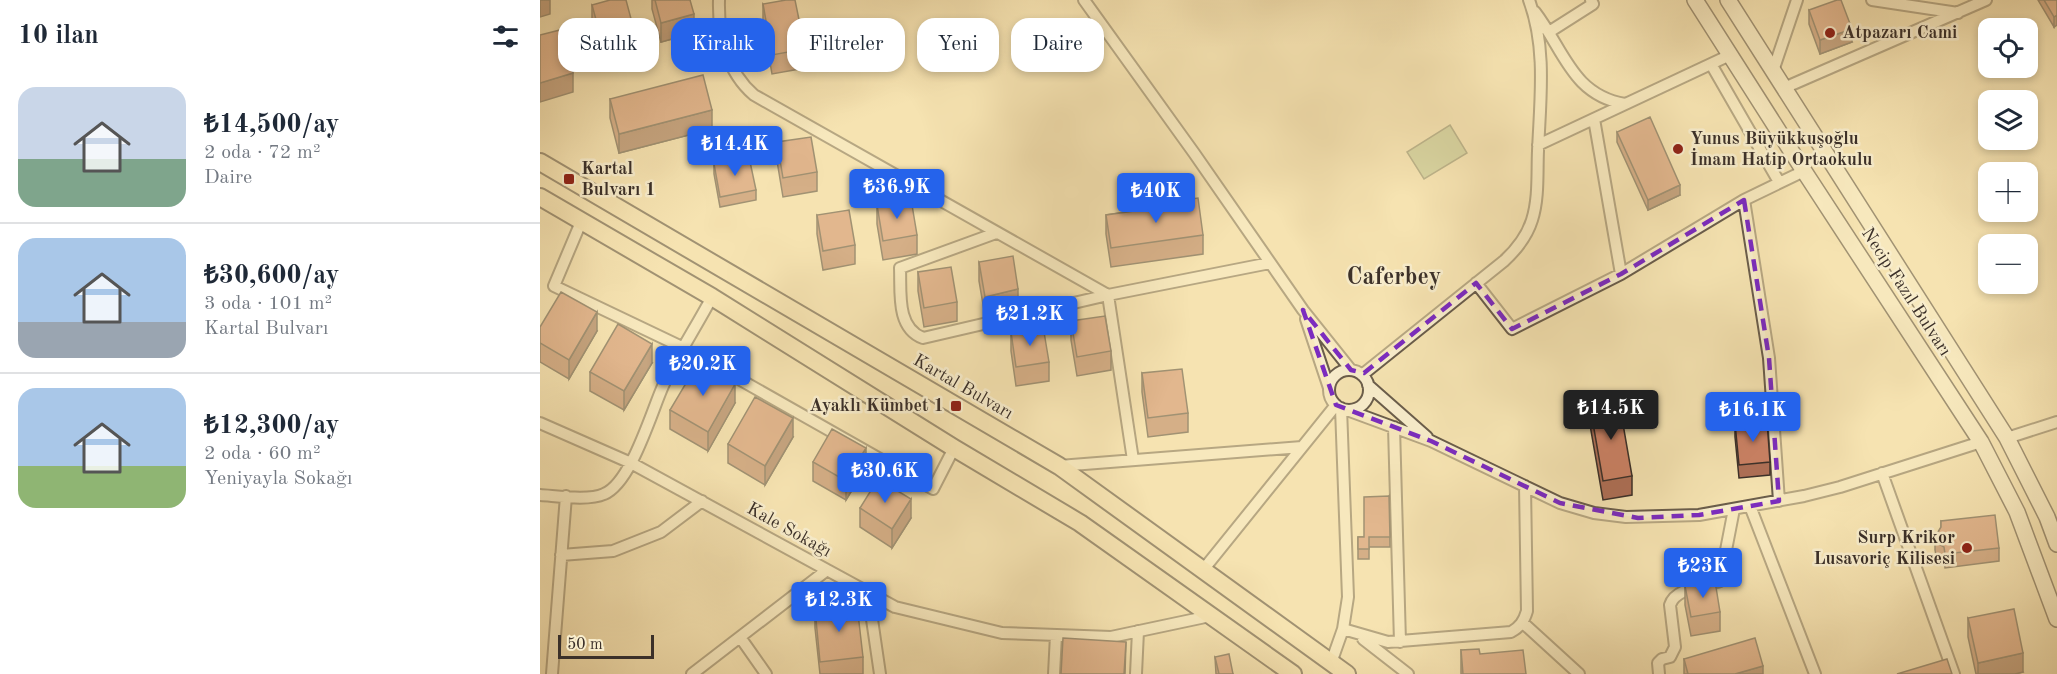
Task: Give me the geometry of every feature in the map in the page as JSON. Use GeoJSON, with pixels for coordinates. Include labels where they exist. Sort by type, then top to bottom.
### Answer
{"type":"FeatureCollection","features":[{"type":"Feature","properties":{"kind":"main road","name":"Kartal Bulvarı"},"geometry":{"type":"LineString","coordinates":[[540,162],[1059,466],[1347,674]]}},
{"type":"Feature","properties":{"kind":"main road"},"geometry":{"type":"LineString","coordinates":[[540,197],[712,297],[954,448],[1080,523],[1293,674]]}},
{"type":"Feature","properties":{"kind":"street"},"geometry":{"type":"LineString","coordinates":[[719,0],[724,48],[730,65],[742,85],[754,95],[1108,295]]}},
{"type":"Feature","properties":{"kind":"street"},"geometry":{"type":"LineString","coordinates":[[1084,0],[1303,310],[1350,370],[1362,375],[1368,385],[1431,441]]}},
{"type":"Feature","properties":{"kind":"street"},"geometry":{"type":"LineString","coordinates":[[1549,32],[1593,4],[1591,0]]}},
{"type":"Feature","properties":{"kind":"street","name":"Necip Fazıl Bulvarı"},"geometry":{"type":"LineString","coordinates":[[1695,0],[1803,171],[1981,442],[2017,512],[2057,619]]}},
{"type":"Feature","properties":{"kind":"street","name":"Necip Fazıl Bulvarı"},"geometry":{"type":"LineString","coordinates":[[1728,0],[2007,438],[2047,517],[2057,544]]}},
{"type":"Feature","properties":{"kind":"street"},"geometry":{"type":"LineString","coordinates":[[1773,70],[1797,0]]}},
{"type":"Feature","properties":{"kind":"street"},"geometry":{"type":"LineString","coordinates":[[1872,0],[1958,13]]}},
{"type":"Feature","properties":{"kind":"street"},"geometry":{"type":"LineString","coordinates":[[1784,88],[1986,0]]}},
{"type":"Feature","properties":{"kind":"street"},"geometry":{"type":"LineString","coordinates":[[1530,4],[1569,67],[1582,83],[1605,99],[1626,104]]}},
{"type":"Feature","properties":{"kind":"street"},"geometry":{"type":"LineString","coordinates":[[1362,375],[1511,254],[1528,230],[1536,201],[1540,55],[1530,4]]}},
{"type":"Feature","properties":{"kind":"street"},"geometry":{"type":"LineString","coordinates":[[1538,145],[1730,55]]}},
{"type":"Feature","properties":{"kind":"street"},"geometry":{"type":"LineString","coordinates":[[1711,64],[1779,182]]}},
{"type":"Feature","properties":{"kind":"street"},"geometry":{"type":"LineString","coordinates":[[1594,119],[1621,274]]}},
{"type":"Feature","properties":{"kind":"street"},"geometry":{"type":"LineString","coordinates":[[1476,283],[1512,329],[1621,274],[1744,200],[1803,171]]}},
{"type":"Feature","properties":{"kind":"street"},"geometry":{"type":"LineString","coordinates":[[1744,200],[1768,358],[1779,501]]}},
{"type":"Feature","properties":{"kind":"street"},"geometry":{"type":"LineString","coordinates":[[581,222],[554,286],[684,348],[933,489],[954,448]]}},
{"type":"Feature","properties":{"kind":"street"},"geometry":{"type":"LineString","coordinates":[[996,233],[900,268],[904,322],[911,333],[922,339],[1108,295],[1270,263]]}},
{"type":"Feature","properties":{"kind":"street"},"geometry":{"type":"LineString","coordinates":[[1108,295],[1133,460]]}},
{"type":"Feature","properties":{"kind":"street"},"geometry":{"type":"LineString","coordinates":[[540,495],[591,497],[611,490],[631,463],[664,385],[712,297]]}},
{"type":"Feature","properties":{"kind":"street"},"geometry":{"type":"LineString","coordinates":[[1303,310],[1332,400],[1341,408],[1431,441],[1542,495],[1579,509],[1626,518],[1683,516],[1734,509],[1839,487],[1981,442]]}},
{"type":"Feature","properties":{"kind":"street"},"geometry":{"type":"LineString","coordinates":[[1329,388],[1330,382],[1338,373],[1350,370]]}},
{"type":"Feature","properties":{"kind":"street"},"geometry":{"type":"LineString","coordinates":[[1341,408],[1353,410],[1364,403],[1369,392],[1368,385]]}},
{"type":"Feature","properties":{"kind":"street"},"geometry":{"type":"LineString","coordinates":[[1203,570],[1302,447],[1341,408]]}},
{"type":"Feature","properties":{"kind":"street"},"geometry":{"type":"LineString","coordinates":[[1331,663],[1343,629],[1348,583],[1341,408]]}},
{"type":"Feature","properties":{"kind":"street"},"geometry":{"type":"LineString","coordinates":[[2007,438],[2057,422]]}},
{"type":"Feature","properties":{"kind":"street","name":"Kale Sokağı"},"geometry":{"type":"LineString","coordinates":[[540,423],[631,463],[895,607],[1002,633],[1111,637],[1210,616]]}},
{"type":"Feature","properties":{"kind":"street"},"geometry":{"type":"LineString","coordinates":[[1394,427],[1400,642]]}},
{"type":"Feature","properties":{"kind":"street"},"geometry":{"type":"LineString","coordinates":[[1059,466],[1302,447]]}},
{"type":"Feature","properties":{"kind":"street"},"geometry":{"type":"LineString","coordinates":[[1882,473],[1954,674]]}},
{"type":"Feature","properties":{"kind":"street"},"geometry":{"type":"LineString","coordinates":[[1343,629],[1388,642],[1511,632],[1522,622],[1527,605],[1525,486]]}},
{"type":"Feature","properties":{"kind":"street"},"geometry":{"type":"LineString","coordinates":[[552,674],[567,496]]}},
{"type":"Feature","properties":{"kind":"street"},"geometry":{"type":"LineString","coordinates":[[561,555],[613,551],[661,532],[702,501]]}},
{"type":"Feature","properties":{"kind":"street"},"geometry":{"type":"LineString","coordinates":[[1750,506],[1815,674]]}},
{"type":"Feature","properties":{"kind":"street"},"geometry":{"type":"LineString","coordinates":[[1659,674],[1658,663],[1670,657],[1675,647],[1671,601],[1678,594],[1720,581],[1734,509]]}},
{"type":"Feature","properties":{"kind":"street"},"geometry":{"type":"LineString","coordinates":[[692,674],[827,570]]}},
{"type":"Feature","properties":{"kind":"street"},"geometry":{"type":"LineString","coordinates":[[868,592],[880,674]]}},
{"type":"Feature","properties":{"kind":"street"},"geometry":{"type":"LineString","coordinates":[[1522,622],[1579,674]]}},
{"type":"Feature","properties":{"kind":"street"},"geometry":{"type":"LineString","coordinates":[[1136,674],[1138,631]]}},
{"type":"Feature","properties":{"kind":"street"},"geometry":{"type":"LineString","coordinates":[[1358,634],[1408,674]]}},
{"type":"Feature","properties":{"kind":"street"},"geometry":{"type":"LineString","coordinates":[[1054,674],[1056,635]]}},
{"type":"Feature","properties":{"kind":"street"},"geometry":{"type":"LineString","coordinates":[[740,637],[766,674]]}},
{"type":"Feature","properties":{"kind":"highlighted area"},"geometry":{"type":"Polygon","coordinates":[[[1744,200],[1769,358],[1779,501],[1699,515],[1638,518],[1560,503],[1431,441],[1336,405],[1303,310],[1351,370],[1364,373],[1476,283],[1512,329],[1621,274],[1744,200]]]}},
{"type":"Feature","properties":{"kind":"green space"},"geometry":{"type":"Polygon","coordinates":[[[1450,125],[1467,153],[1424,179],[1407,152],[1450,125]]]}},
{"type":"Feature","properties":{"kind":"building"},"geometry":{"type":"Polygon","coordinates":[[[610,0],[626,0],[631,18],[596,18],[592,5],[610,0]]]}},
{"type":"Feature","properties":{"kind":"building"},"geometry":{"type":"Polygon","coordinates":[[[655,0],[690,0],[694,14],[671,18],[671,20],[661,23],[655,0]]]}},
{"type":"Feature","properties":{"kind":"building"},"geometry":{"type":"Polygon","coordinates":[[[795,0],[799,18],[787,18],[787,52],[775,54],[775,18],[765,18],[763,4],[795,0]]]}},
{"type":"Feature","properties":{"kind":"building"},"geometry":{"type":"Polygon","coordinates":[[[1841,0],[1852,29],[1820,40],[1809,10],[1841,0]]]}},
{"type":"Feature","properties":{"kind":"building"},"geometry":{"type":"Polygon","coordinates":[[[2044,0],[2057,0],[2057,15],[2054,17],[2044,0]]]}},
{"type":"Feature","properties":{"kind":"building"},"geometry":{"type":"Polygon","coordinates":[[[558,30],[558,72],[573,73],[540,83],[540,35],[558,30]]]}},
{"type":"Feature","properties":{"kind":"building"},"geometry":{"type":"Polygon","coordinates":[[[703,75],[712,110],[619,134],[610,99],[703,75]]]}},
{"type":"Feature","properties":{"kind":"building"},"geometry":{"type":"Polygon","coordinates":[[[1650,117],[1680,185],[1648,200],[1617,132],[1650,117]]]}},
{"type":"Feature","properties":{"kind":"building"},"geometry":{"type":"Polygon","coordinates":[[[811,137],[817,172],[783,178],[777,142],[811,137]]]}},
{"type":"Feature","properties":{"kind":"building"},"geometry":{"type":"Polygon","coordinates":[[[749,157],[756,190],[720,197],[714,164],[749,157]]]}},
{"type":"Feature","properties":{"kind":"building"},"geometry":{"type":"Polygon","coordinates":[[[1198,198],[1203,235],[1111,248],[1106,215],[1169,206],[1169,202],[1198,198]]]}},
{"type":"Feature","properties":{"kind":"building"},"geometry":{"type":"Polygon","coordinates":[[[911,199],[917,235],[883,241],[877,205],[911,199]]]}},
{"type":"Feature","properties":{"kind":"building"},"geometry":{"type":"Polygon","coordinates":[[[849,210],[855,245],[823,251],[817,215],[849,210]]]}},
{"type":"Feature","properties":{"kind":"building"},"geometry":{"type":"Polygon","coordinates":[[[1013,256],[1018,289],[985,297],[979,262],[1013,256]]]}},
{"type":"Feature","properties":{"kind":"building"},"geometry":{"type":"Polygon","coordinates":[[[951,267],[957,302],[924,308],[918,272],[951,267]]]}},
{"type":"Feature","properties":{"kind":"building"},"geometry":{"type":"Polygon","coordinates":[[[561,292],[597,312],[569,360],[540,343],[540,327],[561,292]]]}},
{"type":"Feature","properties":{"kind":"building"},"geometry":{"type":"Polygon","coordinates":[[[1105,316],[1111,351],[1077,357],[1071,321],[1105,316]]]}},
{"type":"Feature","properties":{"kind":"building"},"geometry":{"type":"Polygon","coordinates":[[[618,324],[652,344],[624,391],[590,372],[618,324]]]}},
{"type":"Feature","properties":{"kind":"building"},"geometry":{"type":"Polygon","coordinates":[[[1043,326],[1049,362],[1016,367],[1011,332],[1043,326]]]}},
{"type":"Feature","properties":{"kind":"building"},"geometry":{"type":"Polygon","coordinates":[[[698,363],[735,384],[708,432],[670,410],[698,363]]]}},
{"type":"Feature","properties":{"kind":"building"},"geometry":{"type":"Polygon","coordinates":[[[1182,369],[1188,413],[1148,418],[1142,373],[1182,369]]]}},
{"type":"Feature","properties":{"kind":"building"},"geometry":{"type":"Polygon","coordinates":[[[755,397],[793,418],[765,466],[728,444],[755,397]]]}},
{"type":"Feature","properties":{"kind":"building"},"geometry":{"type":"Polygon","coordinates":[[[1619,401],[1632,476],[1603,481],[1590,406],[1619,401]]]}},
{"type":"Feature","properties":{"kind":"building"},"geometry":{"type":"Polygon","coordinates":[[[1767,421],[1770,462],[1739,465],[1735,423],[1767,421]]]}},
{"type":"Feature","properties":{"kind":"building"},"geometry":{"type":"Polygon","coordinates":[[[832,429],[866,448],[846,481],[813,462],[832,429]]]}},
{"type":"Feature","properties":{"kind":"building"},"geometry":{"type":"Polygon","coordinates":[[[878,479],[911,499],[892,529],[860,508],[878,479]]]}},
{"type":"Feature","properties":{"kind":"building"},"geometry":{"type":"Polygon","coordinates":[[[1389,496],[1390,537],[1369,537],[1369,549],[1358,549],[1358,537],[1364,537],[1364,497],[1389,496]]]}},
{"type":"Feature","properties":{"kind":"building"},"geometry":{"type":"Polygon","coordinates":[[[1995,515],[1999,548],[1945,554],[1944,547],[1936,542],[1935,537],[1941,527],[1941,521],[1995,515]]]}},
{"type":"Feature","properties":{"kind":"building"},"geometry":{"type":"Polygon","coordinates":[[[1715,581],[1720,612],[1691,617],[1685,586],[1715,581]]]}},
{"type":"Feature","properties":{"kind":"building"},"geometry":{"type":"Polygon","coordinates":[[[857,605],[863,657],[820,662],[815,609],[857,605]]]}},
{"type":"Feature","properties":{"kind":"building"},"geometry":{"type":"Polygon","coordinates":[[[2014,609],[2023,653],[1978,663],[1968,618],[2014,609]]]}},
{"type":"Feature","properties":{"kind":"building"},"geometry":{"type":"Polygon","coordinates":[[[1063,638],[1126,642],[1124,674],[1061,674],[1063,638]]]}},
{"type":"Feature","properties":{"kind":"building"},"geometry":{"type":"Polygon","coordinates":[[[1755,638],[1763,666],[1735,674],[1688,674],[1684,659],[1755,638]]]}},
{"type":"Feature","properties":{"kind":"building"},"geometry":{"type":"Polygon","coordinates":[[[1479,649],[1480,654],[1523,650],[1526,674],[1463,674],[1461,650],[1479,649]]]}},
{"type":"Feature","properties":{"kind":"building"},"geometry":{"type":"Polygon","coordinates":[[[1229,654],[1233,674],[1219,674],[1215,657],[1229,654]]]}},
{"type":"Feature","properties":{"kind":"building"},"geometry":{"type":"Polygon","coordinates":[[[1947,659],[1952,674],[1897,674],[1947,659]]]}},
{"type":"Feature","properties":{"kind":"place","name":"Atpazarı Cami"},"geometry":{"type":"Point","coordinates":[1830,33]}},
{"type":"Feature","properties":{"kind":"place","name":"Yunus Büyükkuşoğlu İmam Hatip Ortaokulu"},"geometry":{"type":"Point","coordinates":[1678,149]}},
{"type":"Feature","properties":{"kind":"place","name":"Kartal Bulvarı 1"},"geometry":{"type":"Point","coordinates":[569,179]}},
{"type":"Feature","properties":{"kind":"place","name":"Ayaklı Kümbet 1"},"geometry":{"type":"Point","coordinates":[956,406]}},
{"type":"Feature","properties":{"kind":"place","name":"Surp Krikor Lusavoriç Kilisesi"},"geometry":{"type":"Point","coordinates":[1967,548]}},
{"type":"Feature","properties":{"kind":"district","name":"Caferbey"},"geometry":{"type":"Point","coordinates":[1394,278]}}]}
